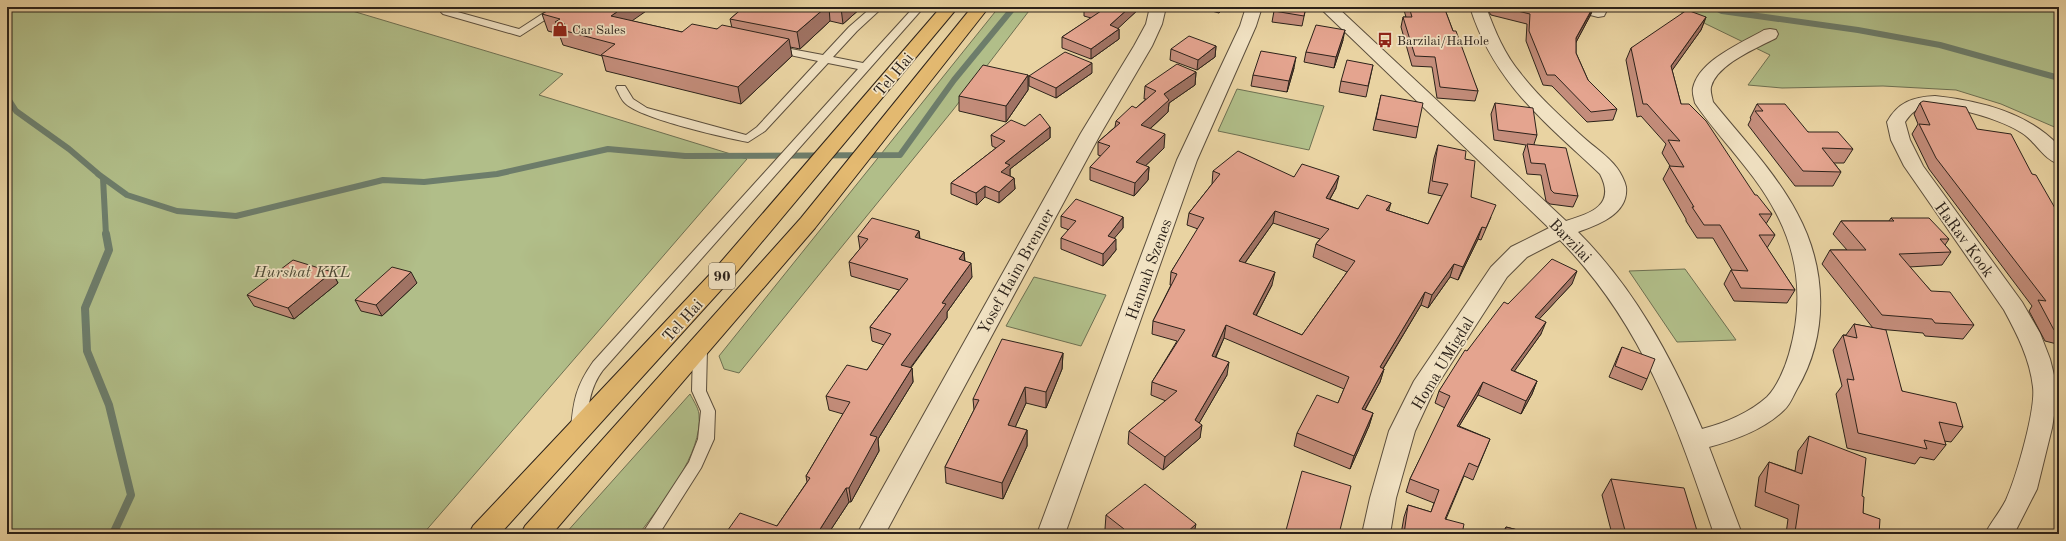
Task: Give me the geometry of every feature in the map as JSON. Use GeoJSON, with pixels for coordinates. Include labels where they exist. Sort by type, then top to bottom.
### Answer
{"type":"FeatureCollection","features":[{"type":"Feature","properties":{"kind":"highway","name":"Tel Hai"},"geometry":{"type":"LineString","coordinates":[[483,534],[579,431],[776,214],[950,7]]}},
{"type":"Feature","properties":{"kind":"highway","name":"Tel Hai"},"geometry":{"type":"LineString","coordinates":[[535,534],[700,349],[808,223],[981,7]]}},
{"type":"Feature","properties":{"kind":"street","name":"Yosef Haim Brenner"},"geometry":{"type":"LineString","coordinates":[[871,534],[1088,140],[1154,24],[1158,7]]}},
{"type":"Feature","properties":{"kind":"street","name":"Hannah Szenes"},"geometry":{"type":"LineString","coordinates":[[1051,534],[1188,160],[1248,26],[1254,7]]}},
{"type":"Feature","properties":{"kind":"street","name":"Barzilai"},"geometry":{"type":"LineString","coordinates":[[1328,7],[1562,230],[1591,260],[1620,296],[1652,346],[1674,390],[1728,534]]}},
{"type":"Feature","properties":{"kind":"street","name":"Homa UMigdal"},"geometry":{"type":"LineString","coordinates":[[1376,534],[1383,498],[1402,431],[1423,387],[1499,272],[1519,252],[1562,230],[1590,220],[1608,210],[1616,197],[1616,185],[1609,171],[1526,92],[1506,68],[1492,47],[1482,24],[1478,7]]}},
{"type":"Feature","properties":{"kind":"street"},"geometry":{"type":"LineString","coordinates":[[1577,7],[1598,12]]}},
{"type":"Feature","properties":{"kind":"street"},"geometry":{"type":"LineString","coordinates":[[1694,441],[1721,434],[1749,422],[1776,403],[1796,370],[1807,331],[1810,290],[1802,253],[1787,213],[1766,181],[1704,103],[1701,88],[1716,65],[1770,34]]}},
{"type":"Feature","properties":{"kind":"street","name":"HaRav Kook"},"geometry":{"type":"LineString","coordinates":[[1999,534],[2012,517],[2029,480],[2045,387],[2037,358],[2024,322],[1918,173],[1898,135],[1896,122],[1902,110],[1923,102],[1951,103],[2005,119],[2028,128],[2059,158]]}},
{"type":"Feature","properties":{"kind":"lane"},"geometry":{"type":"LineString","coordinates":[[454,7],[446,12],[520,33],[560,7]]}},
{"type":"Feature","properties":{"kind":"lane"},"geometry":{"type":"LineString","coordinates":[[621,88],[629,101],[643,110],[721,134],[748,139],[761,129],[854,29],[878,7]]}},
{"type":"Feature","properties":{"kind":"lane"},"geometry":{"type":"LineString","coordinates":[[579,431],[581,400],[586,382],[594,372],[919,7]]}},
{"type":"Feature","properties":{"kind":"lane"},"geometry":{"type":"LineString","coordinates":[[765,46],[866,67]]}},
{"type":"Feature","properties":{"kind":"lane"},"geometry":{"type":"LineString","coordinates":[[650,534],[696,464],[706,439],[708,411],[699,391],[700,349]]}},
{"type":"Feature","properties":{"kind":"green space","name":"Hurshat KKL"},"geometry":{"type":"Polygon","coordinates":[[[7,7],[339,7],[563,74],[539,95],[747,159],[423,534],[7,534],[7,7]]]}},
{"type":"Feature","properties":{"kind":"green space"},"geometry":{"type":"Polygon","coordinates":[[[999,7],[1032,7],[953,110],[739,373],[724,369],[719,356],[999,7]]]}},
{"type":"Feature","properties":{"kind":"green space"},"geometry":{"type":"Polygon","coordinates":[[[1671,7],[2059,7],[2059,129],[2001,104],[1956,90],[1883,86],[1782,88],[1748,85],[1770,55],[1671,7]]]}},
{"type":"Feature","properties":{"kind":"green space"},"geometry":{"type":"Polygon","coordinates":[[[1237,89],[1324,106],[1309,150],[1218,131],[1237,89]]]}},
{"type":"Feature","properties":{"kind":"green space"},"geometry":{"type":"Polygon","coordinates":[[[1685,269],[1736,340],[1677,342],[1629,271],[1685,269]]]}},
{"type":"Feature","properties":{"kind":"green space"},"geometry":{"type":"Polygon","coordinates":[[[1034,277],[1106,295],[1081,346],[1006,326],[1034,277]]]}},
{"type":"Feature","properties":{"kind":"green space"},"geometry":{"type":"Polygon","coordinates":[[[690,394],[697,406],[699,414],[699,429],[695,445],[688,461],[669,493],[639,534],[565,534],[690,394]]]}},
{"type":"Feature","properties":{"kind":"building"},"geometry":{"type":"Polygon","coordinates":[[[554,7],[624,7],[611,16],[682,32],[692,24],[717,29],[722,25],[789,39],[738,87],[601,55],[615,44],[558,29],[565,24],[555,22],[560,19],[542,14],[554,7]]]}},
{"type":"Feature","properties":{"kind":"building"},"geometry":{"type":"Polygon","coordinates":[[[744,7],[826,7],[797,32],[730,19],[744,7]]]}},
{"type":"Feature","properties":{"kind":"building"},"geometry":{"type":"Polygon","coordinates":[[[1090,7],[1130,7],[1110,25],[1119,29],[1091,49],[1062,37],[1101,11],[1090,7]]]}},
{"type":"Feature","properties":{"kind":"building"},"geometry":{"type":"Polygon","coordinates":[[[1275,7],[1306,7],[1304,16],[1274,11],[1275,7]]]}},
{"type":"Feature","properties":{"kind":"building"},"geometry":{"type":"Polygon","coordinates":[[[1409,7],[1444,7],[1453,31],[1456,31],[1478,91],[1440,87],[1435,57],[1415,56],[1403,17],[1412,17],[1409,7]]]}},
{"type":"Feature","properties":{"kind":"building"},"geometry":{"type":"Polygon","coordinates":[[[1501,7],[1593,7],[1576,38],[1576,53],[1588,80],[1617,109],[1591,112],[1555,75],[1547,75],[1529,31],[1530,14],[1501,7]]]}},
{"type":"Feature","properties":{"kind":"building"},"geometry":{"type":"Polygon","coordinates":[[[1687,10],[1706,17],[1671,66],[1681,104],[1689,104],[1706,121],[1755,195],[1757,195],[1772,214],[1759,214],[1775,235],[1759,235],[1795,290],[1741,288],[1731,270],[1748,271],[1720,225],[1704,225],[1669,166],[1684,167],[1668,140],[1680,141],[1647,104],[1643,104],[1631,48],[1687,10]]]}},
{"type":"Feature","properties":{"kind":"building"},"geometry":{"type":"Polygon","coordinates":[[[1316,25],[1345,30],[1336,57],[1306,52],[1316,25]]]}},
{"type":"Feature","properties":{"kind":"building"},"geometry":{"type":"Polygon","coordinates":[[[1189,36],[1216,46],[1198,60],[1171,49],[1189,36]]]}},
{"type":"Feature","properties":{"kind":"building"},"geometry":{"type":"Polygon","coordinates":[[[1261,51],[1296,57],[1289,81],[1253,75],[1261,51]]]}},
{"type":"Feature","properties":{"kind":"building"},"geometry":{"type":"Polygon","coordinates":[[[1065,52],[1092,63],[1056,88],[1029,76],[1065,52]]]}},
{"type":"Feature","properties":{"kind":"building"},"geometry":{"type":"Polygon","coordinates":[[[1347,60],[1373,65],[1368,86],[1341,81],[1347,60]]]}},
{"type":"Feature","properties":{"kind":"building"},"geometry":{"type":"Polygon","coordinates":[[[1177,64],[1196,72],[1164,94],[1169,100],[1141,125],[1165,134],[1136,162],[1149,167],[1135,183],[1090,167],[1110,146],[1098,142],[1120,123],[1116,121],[1132,106],[1136,108],[1156,91],[1145,86],[1177,64]]]}},
{"type":"Feature","properties":{"kind":"building"},"geometry":{"type":"Polygon","coordinates":[[[983,65],[1028,75],[1006,106],[959,96],[983,65]]]}},
{"type":"Feature","properties":{"kind":"building"},"geometry":{"type":"Polygon","coordinates":[[[1381,95],[1423,103],[1418,127],[1376,119],[1381,95]]]}},
{"type":"Feature","properties":{"kind":"building"},"geometry":{"type":"Polygon","coordinates":[[[1923,101],[1966,107],[1977,129],[2011,134],[2032,174],[2036,175],[2059,215],[2059,331],[2054,330],[2038,300],[2046,301],[1936,158],[1919,124],[1930,125],[1920,103],[1923,101]]]}},
{"type":"Feature","properties":{"kind":"building"},"geometry":{"type":"Polygon","coordinates":[[[1495,103],[1533,108],[1537,135],[1498,130],[1495,103]]]}},
{"type":"Feature","properties":{"kind":"building"},"geometry":{"type":"Polygon","coordinates":[[[1757,104],[1785,104],[1808,132],[1838,132],[1853,149],[1822,148],[1841,172],[1803,171],[1755,111],[1763,111],[1757,104]]]}},
{"type":"Feature","properties":{"kind":"building"},"geometry":{"type":"Polygon","coordinates":[[[1040,114],[1050,127],[1005,163],[1010,165],[1001,172],[1014,178],[999,192],[985,186],[976,193],[951,183],[1005,141],[991,135],[1011,120],[1025,126],[1040,114]]]}},
{"type":"Feature","properties":{"kind":"building"},"geometry":{"type":"Polygon","coordinates":[[[1527,144],[1566,148],[1578,196],[1554,193],[1551,190],[1545,164],[1531,163],[1527,144]]]}},
{"type":"Feature","properties":{"kind":"building"},"geometry":{"type":"Polygon","coordinates":[[[1438,145],[1466,151],[1465,159],[1475,161],[1471,197],[1496,205],[1486,228],[1482,227],[1463,267],[1454,264],[1432,295],[1425,292],[1380,367],[1384,369],[1362,409],[1373,413],[1354,456],[1297,433],[1317,395],[1338,403],[1349,377],[1226,325],[1212,356],[1229,362],[1195,420],[1202,425],[1165,457],[1129,431],[1177,391],[1152,382],[1185,330],[1153,321],[1177,274],[1171,272],[1204,218],[1189,213],[1220,174],[1213,171],[1238,151],[1294,177],[1302,164],[1339,176],[1326,198],[1358,209],[1367,195],[1391,203],[1386,210],[1428,224],[1448,184],[1432,181],[1438,145]],[[1275,211],[1239,261],[1275,272],[1253,314],[1302,335],[1355,261],[1316,244],[1329,229],[1275,211]]]}},
{"type":"Feature","properties":{"kind":"building"},"geometry":{"type":"Polygon","coordinates":[[[1076,199],[1123,217],[1108,236],[1116,239],[1103,254],[1061,238],[1076,221],[1061,216],[1076,199]]]}},
{"type":"Feature","properties":{"kind":"building"},"geometry":{"type":"Polygon","coordinates":[[[872,218],[919,231],[915,237],[964,252],[959,259],[971,263],[942,303],[946,304],[901,365],[912,368],[870,435],[877,437],[849,488],[846,488],[817,534],[725,534],[740,513],[777,526],[810,478],[806,476],[850,402],[826,396],[847,365],[867,370],[891,334],[870,327],[908,279],[849,262],[868,239],[858,236],[872,218]]]}},
{"type":"Feature","properties":{"kind":"building"},"geometry":{"type":"Polygon","coordinates":[[[1891,218],[1929,218],[1949,239],[1940,239],[1951,252],[1899,254],[1931,291],[1950,292],[1974,325],[1935,323],[1932,319],[1882,315],[1830,250],[1866,250],[1841,221],[1894,221],[1891,218]]]}},
{"type":"Feature","properties":{"kind":"building"},"geometry":{"type":"Polygon","coordinates":[[[1552,259],[1577,271],[1535,317],[1546,322],[1511,370],[1537,381],[1526,401],[1483,382],[1457,426],[1490,439],[1478,467],[1469,463],[1445,519],[1464,524],[1462,534],[1404,534],[1408,505],[1431,512],[1439,490],[1410,479],[1450,396],[1439,391],[1465,350],[1467,351],[1504,302],[1508,304],[1552,259]]]}},
{"type":"Feature","properties":{"kind":"building"},"geometry":{"type":"Polygon","coordinates":[[[293,260],[332,272],[288,308],[247,295],[293,260]]]}},
{"type":"Feature","properties":{"kind":"building"},"geometry":{"type":"Polygon","coordinates":[[[392,267],[411,272],[376,305],[355,300],[392,267]]]}},
{"type":"Feature","properties":{"kind":"building"},"geometry":{"type":"Polygon","coordinates":[[[1854,324],[1886,330],[1902,391],[1956,403],[1963,427],[1939,422],[1946,445],[1924,440],[1927,449],[1858,433],[1847,379],[1854,380],[1843,335],[1857,338],[1854,324]]]}},
{"type":"Feature","properties":{"kind":"building"},"geometry":{"type":"Polygon","coordinates":[[[1002,339],[1063,353],[1046,392],[1025,387],[1008,425],[1027,430],[1002,483],[945,467],[979,400],[973,399],[1002,339]]]}},
{"type":"Feature","properties":{"kind":"building"},"geometry":{"type":"Polygon","coordinates":[[[1622,347],[1655,359],[1647,379],[1615,366],[1622,347]]]}},
{"type":"Feature","properties":{"kind":"building"},"geometry":{"type":"Polygon","coordinates":[[[1809,436],[1866,458],[1862,496],[1864,497],[1863,513],[1880,519],[1879,534],[1801,534],[1795,532],[1799,505],[1765,492],[1769,462],[1802,474],[1809,436]]]}},
{"type":"Feature","properties":{"kind":"building"},"geometry":{"type":"Polygon","coordinates":[[[1302,471],[1351,486],[1339,534],[1285,534],[1302,471]]]}},
{"type":"Feature","properties":{"kind":"building"},"geometry":{"type":"Polygon","coordinates":[[[1611,479],[1684,488],[1698,534],[1626,534],[1611,479]]]}},
{"type":"Feature","properties":{"kind":"building"},"geometry":{"type":"Polygon","coordinates":[[[1145,484],[1196,524],[1185,534],[1118,534],[1124,529],[1106,515],[1145,484]]]}},
{"type":"Feature","properties":{"kind":"building"},"geometry":{"type":"Polygon","coordinates":[[[1506,527],[1533,534],[1505,534],[1506,527]]]}},
{"type":"Feature","properties":{"kind":"waterway"},"geometry":{"type":"LineString","coordinates":[[100,175],[127,195],[177,211],[236,216],[383,180],[424,182],[497,174],[608,149],[685,156],[900,155],[954,80],[1014,7]]}},
{"type":"Feature","properties":{"kind":"waterway"},"geometry":{"type":"LineString","coordinates":[[1714,7],[1722,11],[1858,30],[1940,45],[2059,78]]}},
{"type":"Feature","properties":{"kind":"waterway"},"geometry":{"type":"LineString","coordinates":[[7,97],[16,111],[69,149],[100,175]]}},
{"type":"Feature","properties":{"kind":"waterway"},"geometry":{"type":"LineString","coordinates":[[100,175],[103,178],[106,235]]}},
{"type":"Feature","properties":{"kind":"waterway"},"geometry":{"type":"LineString","coordinates":[[106,234],[109,250],[85,308],[87,351],[109,405],[131,495],[113,534]]}},
{"type":"Feature","properties":{"kind":"place","name":"Car Sales"},"geometry":{"type":"Point","coordinates":[560,29]}},
{"type":"Feature","properties":{"kind":"place","name":"Barzilai/HaHole"},"geometry":{"type":"Point","coordinates":[1385,40]}}]}
